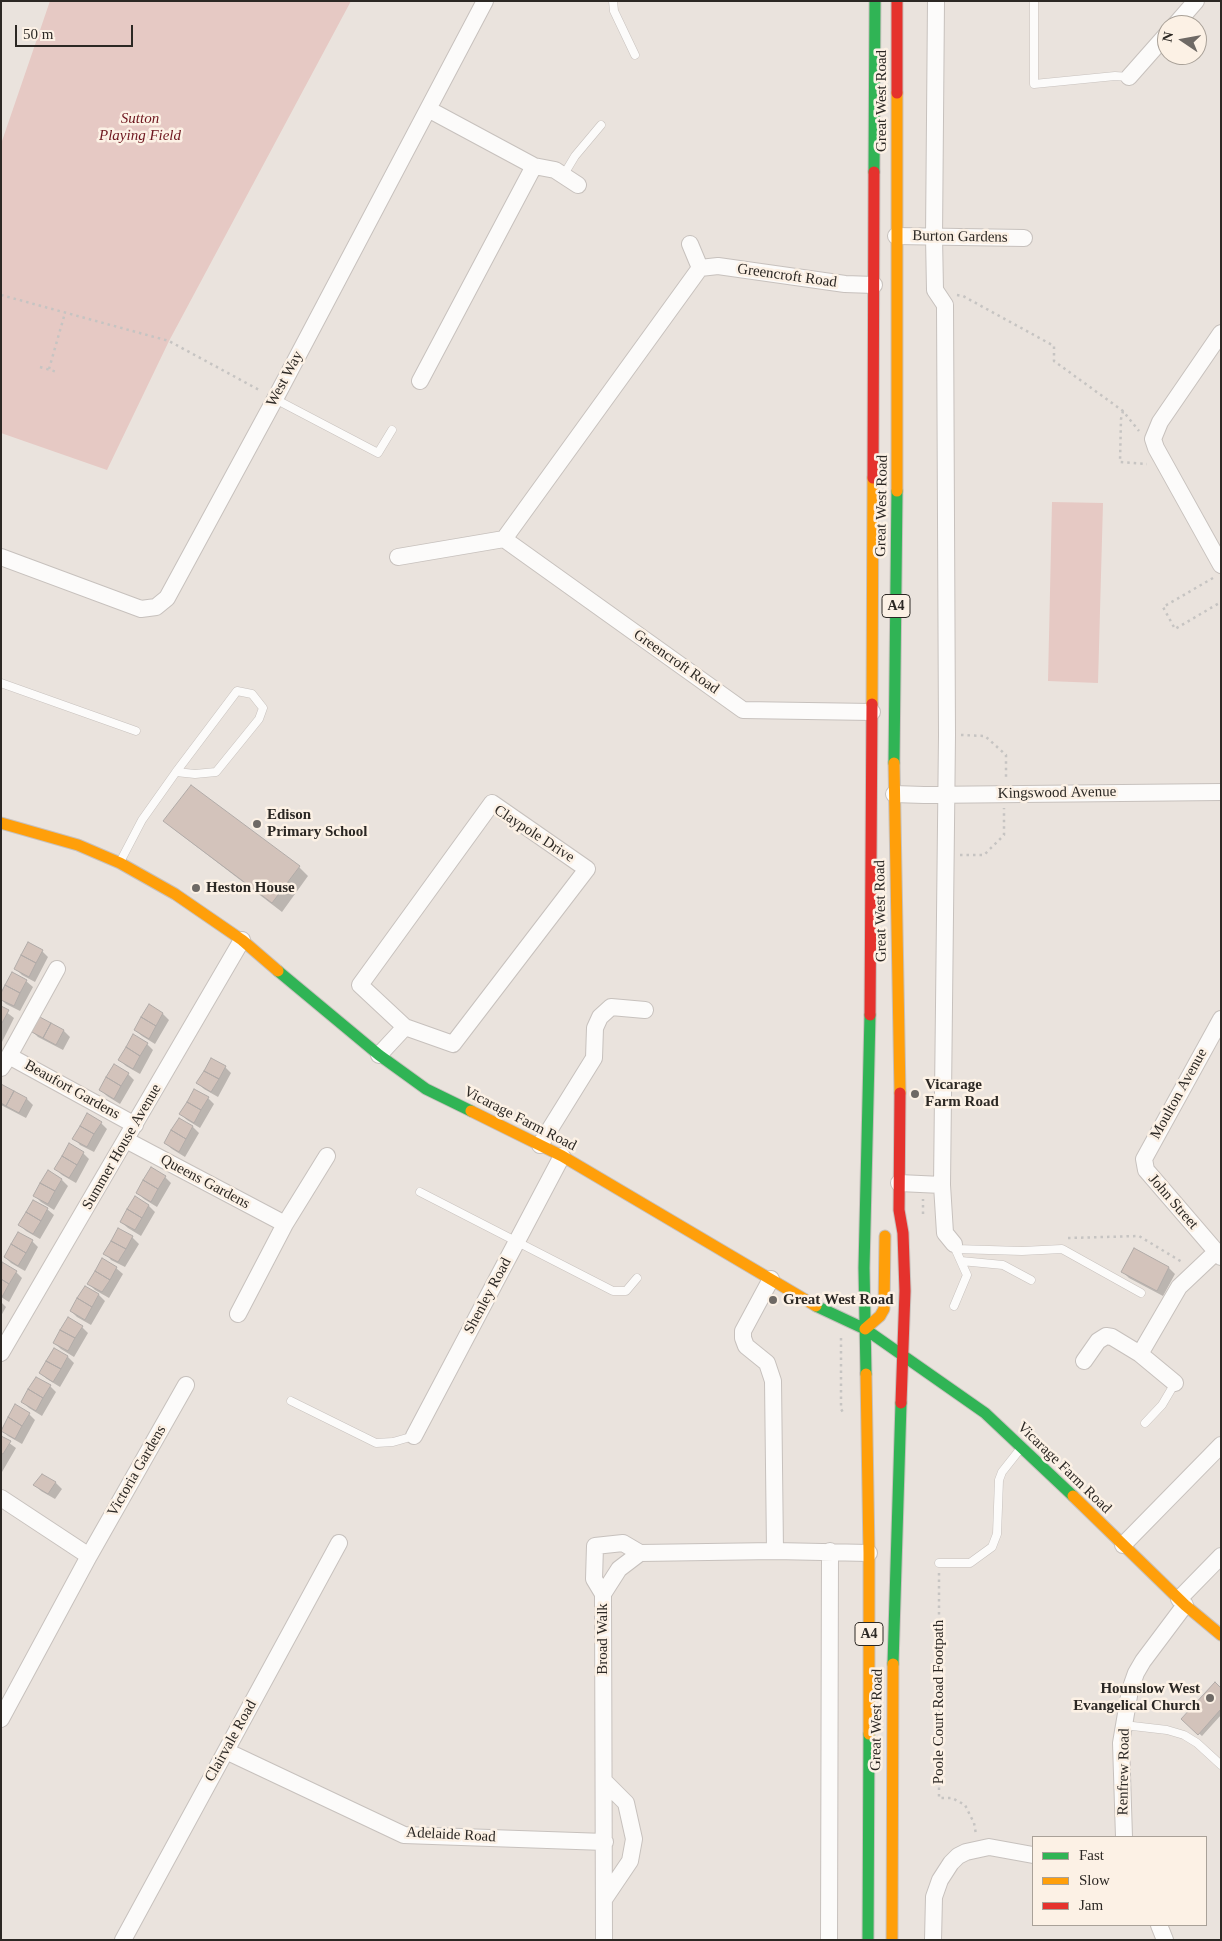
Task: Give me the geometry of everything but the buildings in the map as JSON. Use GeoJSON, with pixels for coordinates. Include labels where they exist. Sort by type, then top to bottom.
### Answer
{"type":"FeatureCollection","features":[{"type":"Feature","properties":{"kind":"main road","name":"Great West Road"},"geometry":{"type":"LineString","coordinates":[[868,1940],[869,1553],[864,1268],[870,1013],[875,1]]}},
{"type":"Feature","properties":{"kind":"main road","name":"Great West Road"},"geometry":{"type":"LineString","coordinates":[[892,1940],[892,1690],[905,1291],[903,1232],[899,1210],[900,1096],[894,794],[898,400],[896,236],[897,1]]}},
{"type":"Feature","properties":{"kind":"main road","name":"Vicarage Farm Road"},"geometry":{"type":"LineString","coordinates":[[1,823],[78,845],[120,863],[175,894],[242,940],[379,1056],[426,1089],[562,1156],[820,1308],[865,1329],[985,1413],[1022,1446],[1182,1602],[1221,1635]]}},
{"type":"Feature","properties":{"kind":"main road"},"geometry":{"type":"LineString","coordinates":[[865,1329],[880,1316],[884,1309],[885,1232],[899,1210]]}},
{"type":"Feature","properties":{"kind":"street","name":"West Way"},"geometry":{"type":"LineString","coordinates":[[1,557],[141,609],[156,607],[167,598],[275,399],[484,1]]}},
{"type":"Feature","properties":{"kind":"street"},"geometry":{"type":"LineString","coordinates":[[936,1],[935,290],[945,305],[947,854],[942,1185],[945,1233],[955,1246]]}},
{"type":"Feature","properties":{"kind":"street"},"geometry":{"type":"LineString","coordinates":[[1184,15],[1196,1]]}},
{"type":"Feature","properties":{"kind":"street"},"geometry":{"type":"LineString","coordinates":[[1129,77],[1157,45]]}},
{"type":"Feature","properties":{"kind":"street"},"geometry":{"type":"LineString","coordinates":[[428,109],[534,166],[555,170],[578,185]]}},
{"type":"Feature","properties":{"kind":"street"},"geometry":{"type":"LineString","coordinates":[[420,381],[534,166]]}},
{"type":"Feature","properties":{"kind":"street","name":"Burton Gardens"},"geometry":{"type":"LineString","coordinates":[[896,236],[1024,238]]}},
{"type":"Feature","properties":{"kind":"street"},"geometry":{"type":"LineString","coordinates":[[398,557],[504,539],[700,268],[690,244]]}},
{"type":"Feature","properties":{"kind":"street","name":"Greencroft Road"},"geometry":{"type":"LineString","coordinates":[[700,268],[718,266],[845,284],[874,285]]}},
{"type":"Feature","properties":{"kind":"street"},"geometry":{"type":"LineString","coordinates":[[1221,333],[1160,422],[1153,439],[1165,465],[1221,566]]}},
{"type":"Feature","properties":{"kind":"street","name":"Greencroft Road"},"geometry":{"type":"LineString","coordinates":[[504,539],[743,710],[872,712]]}},
{"type":"Feature","properties":{"kind":"street","name":"Kingswood Avenue"},"geometry":{"type":"LineString","coordinates":[[894,794],[1221,792]]}},
{"type":"Feature","properties":{"kind":"street","name":"Claypole Drive"},"geometry":{"type":"LineString","coordinates":[[492,803],[587,869],[453,1044],[405,1027],[360,985],[492,803]]}},
{"type":"Feature","properties":{"kind":"street","name":"Summer House Avenue"},"geometry":{"type":"LineString","coordinates":[[1,1353],[242,940]]}},
{"type":"Feature","properties":{"kind":"street","name":"Beaufort Gardens"},"geometry":{"type":"LineString","coordinates":[[58,969],[5,1062],[135,1125]]}},
{"type":"Feature","properties":{"kind":"street"},"geometry":{"type":"LineString","coordinates":[[540,1145],[594,1058],[595,1028],[600,1017],[611,1007],[645,1010]]}},
{"type":"Feature","properties":{"kind":"street","name":"Moulton Avenue"},"geometry":{"type":"LineString","coordinates":[[1146,1170],[1144,1159],[1147,1152],[1221,1019]]}},
{"type":"Feature","properties":{"kind":"street"},"geometry":{"type":"LineString","coordinates":[[379,1056],[405,1027]]}},
{"type":"Feature","properties":{"kind":"street","name":"Queens Gardens"},"geometry":{"type":"LineString","coordinates":[[126,1140],[285,1224]]}},
{"type":"Feature","properties":{"kind":"street"},"geometry":{"type":"LineString","coordinates":[[238,1314],[285,1224],[327,1156]]}},
{"type":"Feature","properties":{"kind":"street","name":"Shenley Road"},"geometry":{"type":"LineString","coordinates":[[414,1436],[562,1156]]}},
{"type":"Feature","properties":{"kind":"street","name":"John Street"},"geometry":{"type":"LineString","coordinates":[[1146,1170],[1219,1254]]}},
{"type":"Feature","properties":{"kind":"street"},"geometry":{"type":"LineString","coordinates":[[899,1183],[942,1185]]}},
{"type":"Feature","properties":{"kind":"street"},"geometry":{"type":"LineString","coordinates":[[1140,1354],[1179,1287],[1196,1271],[1219,1254]]}},
{"type":"Feature","properties":{"kind":"street"},"geometry":{"type":"LineString","coordinates":[[771,1279],[743,1331],[743,1338],[746,1346],[767,1363],[773,1381],[775,1551]]}},
{"type":"Feature","properties":{"kind":"street"},"geometry":{"type":"LineString","coordinates":[[1084,1361],[1098,1342],[1106,1336],[1112,1337],[1140,1354],[1176,1383]]}},
{"type":"Feature","properties":{"kind":"street","name":"Victoria Gardens"},"geometry":{"type":"LineString","coordinates":[[1,1719],[89,1556],[186,1385]]}},
{"type":"Feature","properties":{"kind":"street"},"geometry":{"type":"LineString","coordinates":[[1123,1545],[1221,1445]]}},
{"type":"Feature","properties":{"kind":"street"},"geometry":{"type":"LineString","coordinates":[[1,1498],[89,1556]]}},
{"type":"Feature","properties":{"kind":"street","name":"Clairvale Road"},"geometry":{"type":"LineString","coordinates":[[123,1940],[339,1543]]}},
{"type":"Feature","properties":{"kind":"street"},"geometry":{"type":"LineString","coordinates":[[603,1594],[594,1579],[595,1546],[623,1543],[640,1554],[775,1551],[869,1553]]}},
{"type":"Feature","properties":{"kind":"street"},"geometry":{"type":"LineString","coordinates":[[829,1940],[830,1551]]}},
{"type":"Feature","properties":{"kind":"street","name":"Broad Walk"},"geometry":{"type":"LineString","coordinates":[[604,1940],[603,1594],[619,1569],[640,1554]]}},
{"type":"Feature","properties":{"kind":"street","name":"Renfrew Road"},"geometry":{"type":"LineString","coordinates":[[1124,1836],[1121,1765],[1126,1706],[1136,1673],[1182,1602],[1221,1556]]}},
{"type":"Feature","properties":{"kind":"street","name":"Adelaide Road"},"geometry":{"type":"LineString","coordinates":[[226,1751],[404,1835],[605,1842]]}},
{"type":"Feature","properties":{"kind":"street"},"geometry":{"type":"LineString","coordinates":[[604,1781],[626,1803],[634,1839],[630,1861],[605,1898]]}},
{"type":"Feature","properties":{"kind":"street"},"geometry":{"type":"LineString","coordinates":[[933,1940],[934,1898],[940,1880],[958,1856],[966,1852],[989,1847],[1032,1855]]}},
{"type":"Feature","properties":{"kind":"street"},"geometry":{"type":"LineString","coordinates":[[1159,1926],[1165,1940]]}},
{"type":"Feature","properties":{"kind":"lane"},"geometry":{"type":"LineString","coordinates":[[613,1],[614,11],[635,55]]}},
{"type":"Feature","properties":{"kind":"lane"},"geometry":{"type":"LineString","coordinates":[[1034,1],[1034,84],[1115,76],[1129,77]]}},
{"type":"Feature","properties":{"kind":"lane"},"geometry":{"type":"LineString","coordinates":[[563,176],[575,156],[601,125]]}},
{"type":"Feature","properties":{"kind":"lane"},"geometry":{"type":"LineString","coordinates":[[275,399],[378,453],[392,430]]}},
{"type":"Feature","properties":{"kind":"lane"},"geometry":{"type":"LineString","coordinates":[[1,683],[136,731]]}},
{"type":"Feature","properties":{"kind":"lane"},"geometry":{"type":"LineString","coordinates":[[120,863],[142,820],[176,772],[237,691],[252,694],[262,708],[259,720],[216,772],[195,774],[176,772]]}},
{"type":"Feature","properties":{"kind":"lane"},"geometry":{"type":"LineString","coordinates":[[420,1192],[613,1290],[626,1290],[637,1278]]}},
{"type":"Feature","properties":{"kind":"lane"},"geometry":{"type":"LineString","coordinates":[[954,1306],[967,1275],[955,1246],[1022,1251],[1062,1248],[1141,1293]]}},
{"type":"Feature","properties":{"kind":"lane"},"geometry":{"type":"LineString","coordinates":[[961,1261],[1003,1265],[1031,1280]]}},
{"type":"Feature","properties":{"kind":"lane"},"geometry":{"type":"LineString","coordinates":[[1145,1423],[1162,1405],[1176,1383]]}},
{"type":"Feature","properties":{"kind":"lane"},"geometry":{"type":"LineString","coordinates":[[291,1401],[376,1443],[394,1442],[414,1436]]}},
{"type":"Feature","properties":{"kind":"lane"},"geometry":{"type":"LineString","coordinates":[[939,1563],[970,1563],[992,1547],[997,1534],[999,1480],[1002,1472],[1022,1446]]}},
{"type":"Feature","properties":{"kind":"lane"},"geometry":{"type":"LineString","coordinates":[[1124,1725],[1167,1730],[1184,1735],[1197,1743],[1221,1765]]}},
{"type":"Feature","properties":{"kind":"path"},"geometry":{"type":"LineString","coordinates":[[935,290],[963,296],[1054,346],[1054,361],[1123,411],[1139,431],[1153,439]]}},
{"type":"Feature","properties":{"kind":"path"},"geometry":{"type":"LineString","coordinates":[[1,295],[169,341],[275,399]]}},
{"type":"Feature","properties":{"kind":"path"},"geometry":{"type":"LineString","coordinates":[[48,369],[65,312]]}},
{"type":"Feature","properties":{"kind":"path"},"geometry":{"type":"LineString","coordinates":[[40,367],[57,372]]}},
{"type":"Feature","properties":{"kind":"path"},"geometry":{"type":"LineString","coordinates":[[1123,411],[1121,419],[1120,462],[1165,465]]}},
{"type":"Feature","properties":{"kind":"path"},"geometry":{"type":"LineString","coordinates":[[1221,573],[1162,607],[1175,629],[1221,602]]}},
{"type":"Feature","properties":{"kind":"path"},"geometry":{"type":"LineString","coordinates":[[947,735],[986,736],[1006,755],[1004,835],[984,855],[947,854]]}},
{"type":"Feature","properties":{"kind":"path"},"geometry":{"type":"LineString","coordinates":[[1059,1238],[1138,1236],[1196,1271]]}},
{"type":"Feature","properties":{"kind":"path"},"geometry":{"type":"LineString","coordinates":[[840,1409],[841,1333]]}},
{"type":"Feature","properties":{"kind":"path","name":"Poole Court Road Footpath"},"geometry":{"type":"LineString","coordinates":[[939,1563],[939,1798],[952,1798],[965,1805],[974,1823],[980,1848]]}},
{"type":"Feature","properties":{"kind":"green space","name":"Sutton Playing Field"},"geometry":{"type":"Polygon","coordinates":[[[50,1],[351,1],[169,341],[107,470],[1,433],[1,144],[50,1]]]}},
{"type":"Feature","properties":{"kind":"green space"},"geometry":{"type":"Polygon","coordinates":[[[1052,502],[1103,503],[1098,683],[1048,681],[1052,502]]]}},
{"type":"Feature","properties":{"kind":"traffic: fast"},"geometry":{"type":"LineString","coordinates":[[874,172],[875,1]]}},
{"type":"Feature","properties":{"kind":"traffic: fast"},"geometry":{"type":"LineString","coordinates":[[894,763],[897,491]]}},
{"type":"Feature","properties":{"kind":"traffic: fast"},"geometry":{"type":"LineString","coordinates":[[278,971],[379,1055],[426,1089],[471,1111]]}},
{"type":"Feature","properties":{"kind":"traffic: fast"},"geometry":{"type":"LineString","coordinates":[[866,1374],[864,1268],[870,1015]]}},
{"type":"Feature","properties":{"kind":"traffic: fast"},"geometry":{"type":"LineString","coordinates":[[816,1306],[865,1329],[985,1413],[1073,1496]]}},
{"type":"Feature","properties":{"kind":"traffic: fast"},"geometry":{"type":"LineString","coordinates":[[893,1664],[901,1403]]}},
{"type":"Feature","properties":{"kind":"traffic: fast"},"geometry":{"type":"LineString","coordinates":[[868,1940],[869,1734]]}},
{"type":"Feature","properties":{"kind":"traffic: slow"},"geometry":{"type":"LineString","coordinates":[[897,93],[897,491]]}},
{"type":"Feature","properties":{"kind":"traffic: slow"},"geometry":{"type":"LineString","coordinates":[[872,704],[873,478]]}},
{"type":"Feature","properties":{"kind":"traffic: slow"},"geometry":{"type":"LineString","coordinates":[[894,763],[900,1093]]}},
{"type":"Feature","properties":{"kind":"traffic: slow"},"geometry":{"type":"LineString","coordinates":[[1,823],[78,845],[120,863],[175,894],[242,940],[278,971]]}},
{"type":"Feature","properties":{"kind":"traffic: slow"},"geometry":{"type":"LineString","coordinates":[[471,1111],[562,1156],[816,1306]]}},
{"type":"Feature","properties":{"kind":"traffic: slow"},"geometry":{"type":"LineString","coordinates":[[865,1329],[880,1316],[884,1309],[885,1236]]}},
{"type":"Feature","properties":{"kind":"traffic: slow"},"geometry":{"type":"LineString","coordinates":[[866,1374],[869,1553],[869,1734]]}},
{"type":"Feature","properties":{"kind":"traffic: slow"},"geometry":{"type":"LineString","coordinates":[[1073,1496],[1185,1605],[1221,1635]]}},
{"type":"Feature","properties":{"kind":"traffic: slow"},"geometry":{"type":"LineString","coordinates":[[892,1940],[893,1664]]}},
{"type":"Feature","properties":{"kind":"traffic: jam"},"geometry":{"type":"LineString","coordinates":[[897,1],[897,93]]}},
{"type":"Feature","properties":{"kind":"traffic: jam"},"geometry":{"type":"LineString","coordinates":[[873,478],[874,172]]}},
{"type":"Feature","properties":{"kind":"traffic: jam"},"geometry":{"type":"LineString","coordinates":[[870,1015],[872,704]]}},
{"type":"Feature","properties":{"kind":"traffic: jam"},"geometry":{"type":"LineString","coordinates":[[900,1093],[899,1210],[903,1233],[905,1291],[901,1403]]}},
{"type":"Feature","properties":{"kind":"place","name":"Edison Primary School"},"geometry":{"type":"Point","coordinates":[257,824]}},
{"type":"Feature","properties":{"kind":"place","name":"Heston House"},"geometry":{"type":"Point","coordinates":[196,888]}},
{"type":"Feature","properties":{"kind":"place","name":"Vicarage Farm Road"},"geometry":{"type":"Point","coordinates":[915,1094]}},
{"type":"Feature","properties":{"kind":"place","name":"Great West Road"},"geometry":{"type":"Point","coordinates":[773,1300]}},
{"type":"Feature","properties":{"kind":"place","name":"Hounslow West Evangelical Church"},"geometry":{"type":"Point","coordinates":[1210,1698]}}]}
